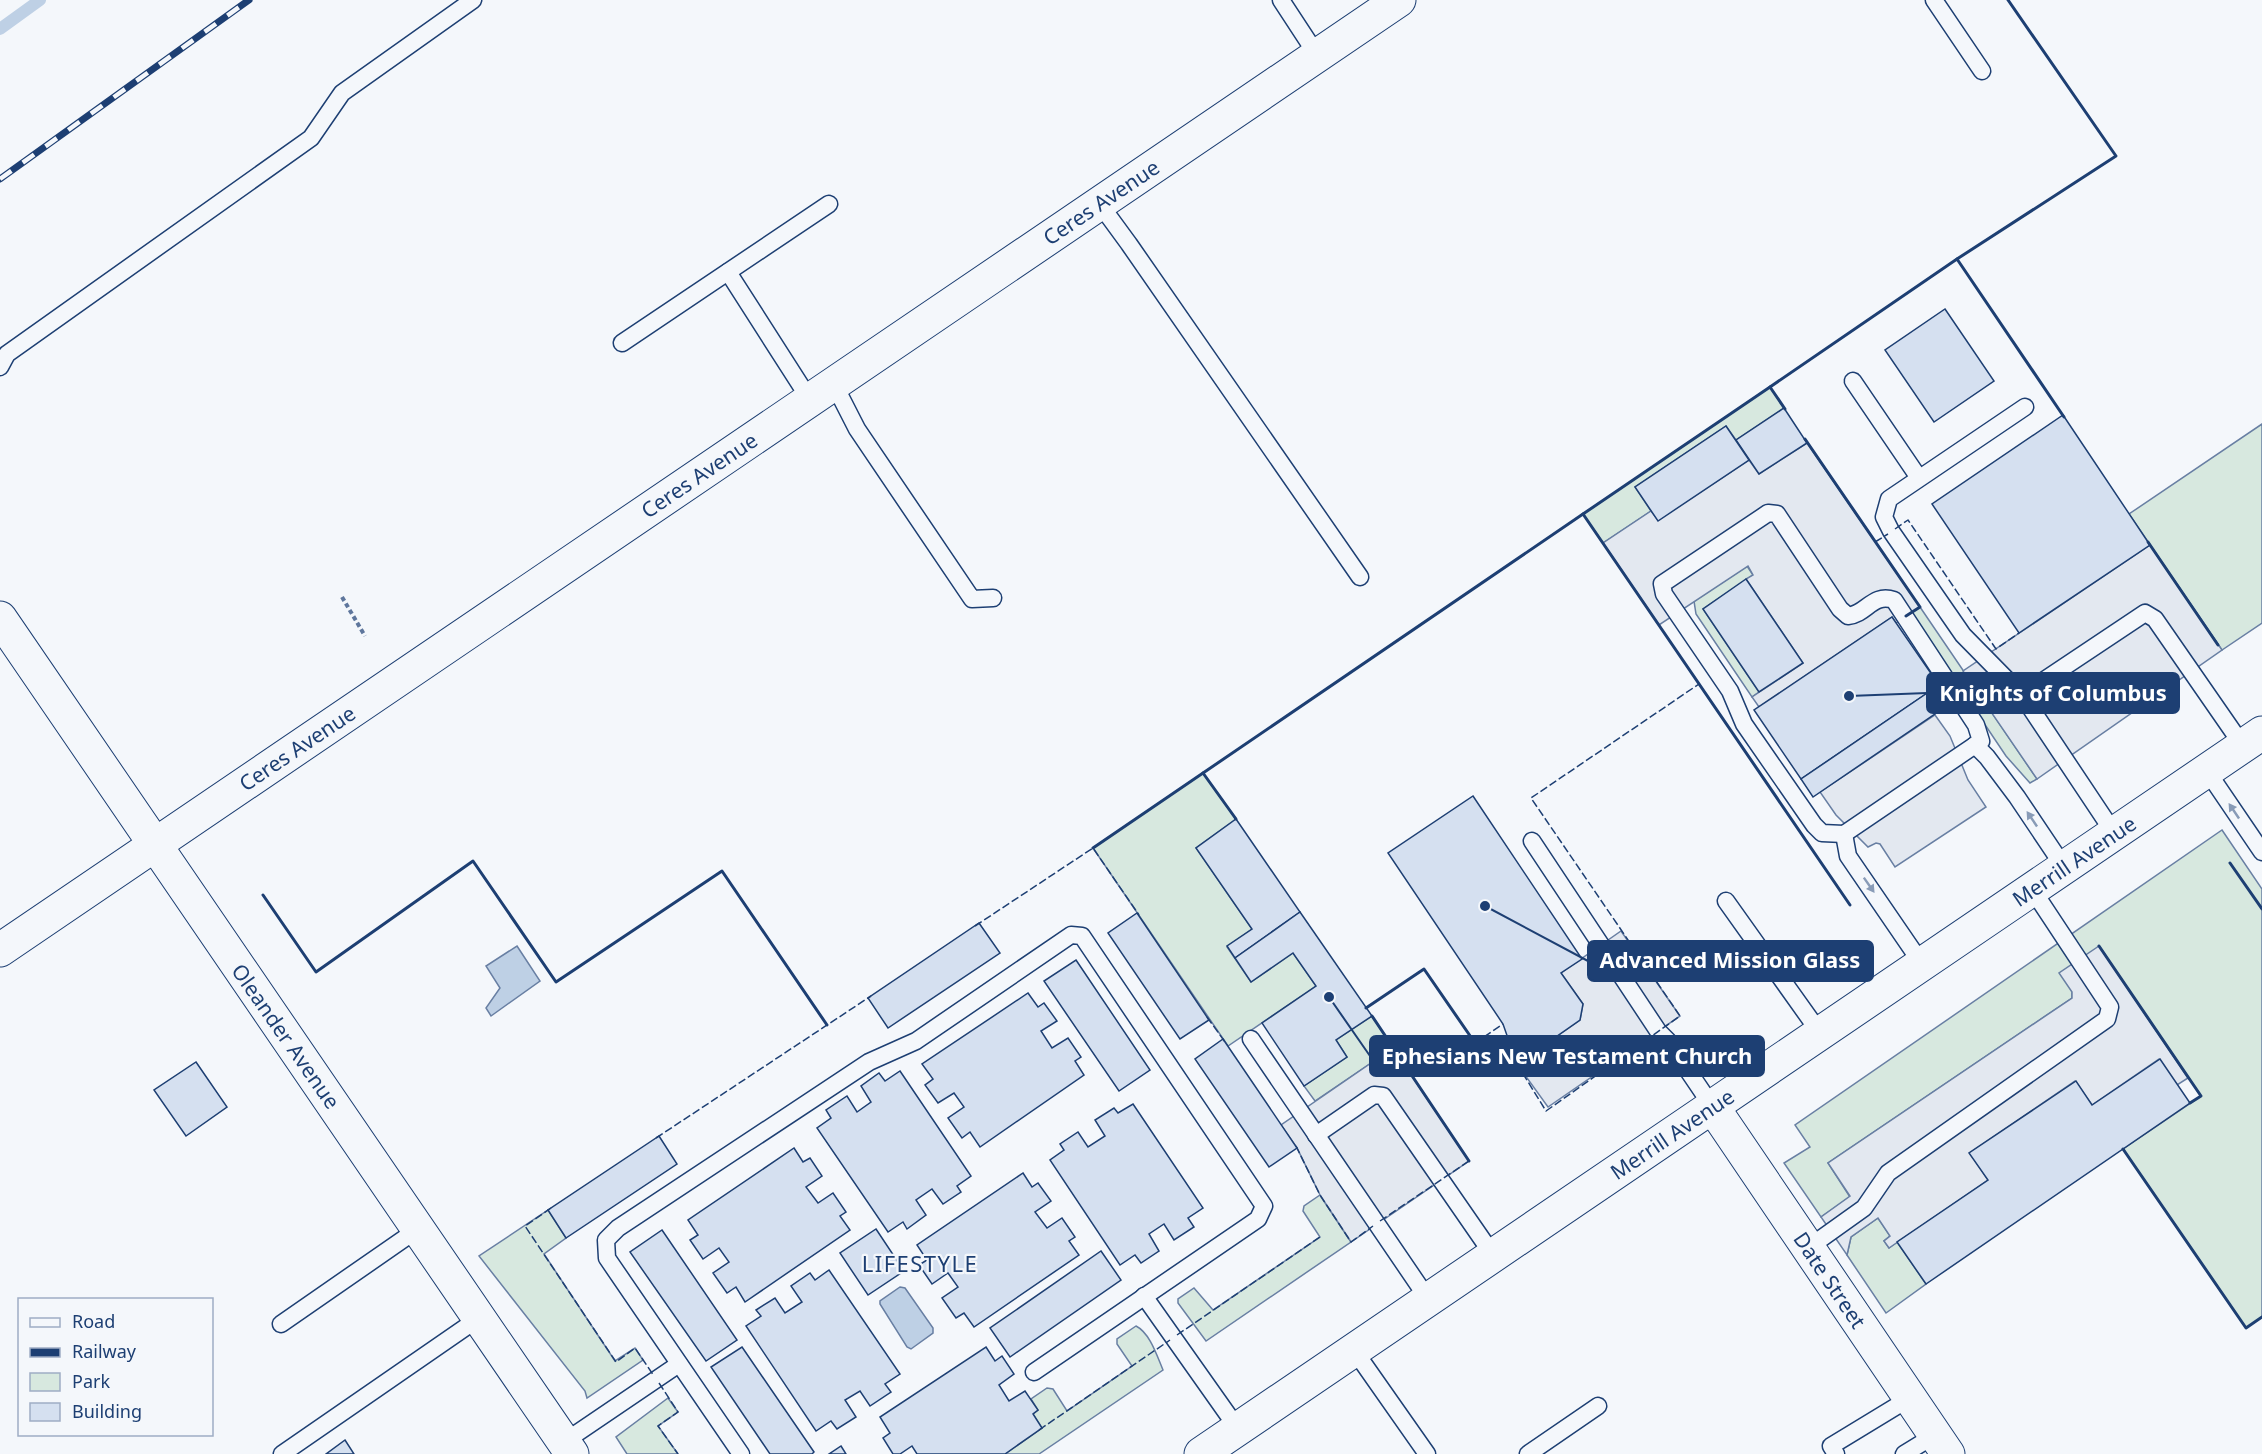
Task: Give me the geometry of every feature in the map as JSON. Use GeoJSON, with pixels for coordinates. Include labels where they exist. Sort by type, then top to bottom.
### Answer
{"type":"FeatureCollection","features":[{"type":"Feature","properties":{"kind":"street","name":"Ceres Avenue"},"geometry":{"type":"LineString","coordinates":[[0,950],[1399,0]]}},
{"type":"Feature","properties":{"kind":"street","name":"Oleander Avenue"},"geometry":{"type":"LineString","coordinates":[[0,618],[568,1448]]}},
{"type":"Feature","properties":{"kind":"street","name":"Merrill Avenue"},"geometry":{"type":"LineString","coordinates":[[1201,1454],[2253,739]]}},
{"type":"Feature","properties":{"kind":"street","name":"Date Street"},"geometry":{"type":"LineString","coordinates":[[1712,1106],[1942,1445]]}},
{"type":"Feature","properties":{"kind":"lane"},"geometry":{"type":"LineString","coordinates":[[0,367],[7,354],[311,138],[342,93],[473,0]]}},
{"type":"Feature","properties":{"kind":"lane"},"geometry":{"type":"LineString","coordinates":[[1281,0],[1317,56]]}},
{"type":"Feature","properties":{"kind":"lane"},"geometry":{"type":"LineString","coordinates":[[1934,0],[1982,71]]}},
{"type":"Feature","properties":{"kind":"lane"},"geometry":{"type":"LineString","coordinates":[[1099,203],[1360,577]]}},
{"type":"Feature","properties":{"kind":"lane"},"geometry":{"type":"LineString","coordinates":[[622,344],[829,204]]}},
{"type":"Feature","properties":{"kind":"lane"},"geometry":{"type":"LineString","coordinates":[[728,272],[822,392],[857,429],[972,599],[993,598]]}},
{"type":"Feature","properties":{"kind":"lane"},"geometry":{"type":"LineString","coordinates":[[1853,381],[1919,478]]}},
{"type":"Feature","properties":{"kind":"lane"},"geometry":{"type":"LineString","coordinates":[[2025,407],[1889,499],[1884,517],[1891,531],[1963,634],[2022,695],[2114,833]]}},
{"type":"Feature","properties":{"kind":"lane"},"geometry":{"type":"LineString","coordinates":[[1768,513],[1777,514],[1840,609],[1848,616],[1854,615],[1878,599],[1894,600],[1976,725],[1981,741],[1975,745],[1844,834],[1822,833],[1814,825],[1744,724],[1730,691],[1664,594],[1662,584],[1768,513]]}},
{"type":"Feature","properties":{"kind":"lane"},"geometry":{"type":"LineString","coordinates":[[2022,695],[2145,613],[2155,619],[2253,739]]}},
{"type":"Feature","properties":{"kind":"lane"},"geometry":{"type":"LineString","coordinates":[[1975,745],[2017,797],[2064,867]]}},
{"type":"Feature","properties":{"kind":"lane"},"geometry":{"type":"LineString","coordinates":[[2207,771],[2262,852]]}},
{"type":"Feature","properties":{"kind":"lane"},"geometry":{"type":"LineString","coordinates":[[1844,834],[1848,856],[1922,964]]}},
{"type":"Feature","properties":{"kind":"lane"},"geometry":{"type":"LineString","coordinates":[[1532,841],[1658,1031],[1668,1041],[1712,1106]]}},
{"type":"Feature","properties":{"kind":"lane"},"geometry":{"type":"LineString","coordinates":[[1808,1248],[1864,1208],[1888,1173],[2107,1019],[2110,1007],[2032,889]]}},
{"type":"Feature","properties":{"kind":"lane"},"geometry":{"type":"LineString","coordinates":[[1726,901],[1820,1033]]}},
{"type":"Feature","properties":{"kind":"lane"},"geometry":{"type":"LineString","coordinates":[[741,1454],[607,1258],[606,1240],[618,1228],[869,1062],[916,1041],[1071,935],[1082,936],[1264,1206],[1258,1219],[1034,1372]]}},
{"type":"Feature","properties":{"kind":"lane"},"geometry":{"type":"LineString","coordinates":[[1251,1039],[1428,1299]]}},
{"type":"Feature","properties":{"kind":"lane"},"geometry":{"type":"LineString","coordinates":[[1316,1135],[1374,1095],[1383,1096],[1493,1255]]}},
{"type":"Feature","properties":{"kind":"lane"},"geometry":{"type":"LineString","coordinates":[[281,1324],[418,1229]]}},
{"type":"Feature","properties":{"kind":"lane"},"geometry":{"type":"LineString","coordinates":[[1144,1296],[1238,1429]]}},
{"type":"Feature","properties":{"kind":"lane"},"geometry":{"type":"LineString","coordinates":[[282,1454],[479,1318]]}},
{"type":"Feature","properties":{"kind":"lane"},"geometry":{"type":"LineString","coordinates":[[1354,1350],[1426,1454]]}},
{"type":"Feature","properties":{"kind":"lane"},"geometry":{"type":"LineString","coordinates":[[568,1448],[680,1364]]}},
{"type":"Feature","properties":{"kind":"lane"},"geometry":{"type":"LineString","coordinates":[[1836,1454],[1831,1446],[1910,1398]]}},
{"type":"Feature","properties":{"kind":"lane"},"geometry":{"type":"LineString","coordinates":[[1528,1454],[1598,1406]]}},
{"type":"Feature","properties":{"kind":"lane"},"geometry":{"type":"LineString","coordinates":[[1904,1454],[1942,1445]]}},
{"type":"Feature","properties":{"kind":"path"},"geometry":{"type":"LineString","coordinates":[[342,597],[366,636]]}},
{"type":"Feature","properties":{"kind":"green space"},"geometry":{"type":"Polygon","coordinates":[[[1770,387],[1784,408],[1736,440],[1726,426],[1635,487],[1651,511],[1603,543],[1583,514],[1770,387]]]}},
{"type":"Feature","properties":{"kind":"green space"},"geometry":{"type":"Polygon","coordinates":[[[2262,424],[2262,623],[2222,650],[2129,514],[2262,424]]]}},
{"type":"Feature","properties":{"kind":"green space"},"geometry":{"type":"Polygon","coordinates":[[[1747,566],[1753,575],[1703,609],[1759,692],[1752,697],[1696,614],[1694,601],[1747,566]]]}},
{"type":"Feature","properties":{"kind":"green space"},"geometry":{"type":"Polygon","coordinates":[[[1920,607],[2037,779],[2030,783],[2006,756],[1910,613],[1920,607]]]}},
{"type":"Feature","properties":{"kind":"green space"},"geometry":{"type":"Polygon","coordinates":[[[1203,773],[1236,819],[1196,848],[1252,929],[1227,947],[1251,982],[1293,953],[1316,986],[1228,1046],[1093,848],[1203,773]]]}},
{"type":"Feature","properties":{"kind":"green space"},"geometry":{"type":"Polygon","coordinates":[[[2222,830],[2262,889],[2262,1317],[2246,1328],[2123,1149],[2201,1096],[2099,946],[2072,993],[2072,998],[1828,1163],[1850,1197],[1821,1217],[1784,1163],[1810,1147],[1795,1125],[2222,830]]]}},
{"type":"Feature","properties":{"kind":"green space"},"geometry":{"type":"Polygon","coordinates":[[[1372,1016],[1393,1048],[1315,1101],[1304,1086],[1347,1057],[1336,1040],[1372,1016]]]}},
{"type":"Feature","properties":{"kind":"green space"},"geometry":{"type":"Polygon","coordinates":[[[1320,1195],[1351,1242],[1206,1341],[1178,1303],[1178,1299],[1194,1288],[1213,1310],[1320,1237],[1303,1211],[1304,1206],[1320,1195]]]}},
{"type":"Feature","properties":{"kind":"green space"},"geometry":{"type":"Polygon","coordinates":[[[548,1210],[566,1238],[544,1254],[615,1361],[635,1348],[643,1360],[587,1398],[585,1391],[479,1256],[548,1210]]]}},
{"type":"Feature","properties":{"kind":"green space"},"geometry":{"type":"Polygon","coordinates":[[[1878,1218],[1890,1236],[1884,1241],[1889,1248],[1897,1242],[1926,1284],[1886,1313],[1847,1255],[1851,1237],[1878,1218]]]}},
{"type":"Feature","properties":{"kind":"green space"},"geometry":{"type":"Polygon","coordinates":[[[1136,1326],[1149,1339],[1163,1370],[1039,1454],[1005,1454],[1042,1428],[1033,1414],[1038,1410],[1031,1399],[1047,1388],[1053,1389],[1067,1411],[1132,1366],[1117,1344],[1117,1339],[1136,1326]]]}},
{"type":"Feature","properties":{"kind":"green space"},"geometry":{"type":"Polygon","coordinates":[[[668,1398],[678,1412],[658,1426],[678,1454],[627,1454],[616,1437],[668,1398]]]}},
{"type":"Feature","properties":{"kind":"shaded area"},"geometry":{"type":"Polygon","coordinates":[[[1807,443],[1920,607],[1896,623],[1892,617],[1759,707],[1752,697],[1803,663],[1746,579],[1753,575],[1748,566],[1659,625],[1603,543],[1651,511],[1658,520],[1749,460],[1759,474],[1807,443]]]}},
{"type":"Feature","properties":{"kind":"shaded area"},"geometry":{"type":"Polygon","coordinates":[[[2150,545],[2222,650],[2037,779],[1963,671],[2150,545]]]}},
{"type":"Feature","properties":{"kind":"shaded area"},"geometry":{"type":"Polygon","coordinates":[[[1935,715],[1950,736],[1968,780],[1986,807],[1895,867],[1880,844],[1876,843],[1868,847],[1836,815],[1820,792],[1935,715]]]}},
{"type":"Feature","properties":{"kind":"shaded area"},"geometry":{"type":"Polygon","coordinates":[[[1621,931],[1680,1016],[1548,1107],[1517,1064],[1580,1020],[1583,1004],[1561,973],[1621,931]]]}},
{"type":"Feature","properties":{"kind":"shaded area"},"geometry":{"type":"Polygon","coordinates":[[[2099,946],[2188,1078],[2177,1085],[2159,1059],[2092,1105],[2075,1081],[1970,1153],[1988,1180],[1889,1248],[1884,1241],[1890,1236],[1878,1218],[1851,1237],[1847,1255],[1821,1217],[1850,1196],[1828,1163],[2072,998],[2072,992],[2059,973],[2099,946]]]}},
{"type":"Feature","properties":{"kind":"shaded area"},"geometry":{"type":"Polygon","coordinates":[[[1393,1048],[1469,1161],[1351,1242],[1320,1195],[1297,1148],[1281,1125],[1393,1048]]]}},
{"type":"Feature","properties":{"kind":"water"},"geometry":{"type":"Polygon","coordinates":[[[517,946],[540,981],[491,1016],[486,1008],[500,988],[486,966],[517,946]]]}},
{"type":"Feature","properties":{"kind":"water"},"geometry":{"type":"Polygon","coordinates":[[[900,1287],[905,1288],[933,1328],[933,1333],[911,1349],[907,1347],[880,1304],[880,1301],[900,1287]]]}},
{"type":"Feature","properties":{"kind":"building"},"geometry":{"type":"Polygon","coordinates":[[[1945,309],[1994,381],[1934,422],[1885,350],[1945,309]]]}},
{"type":"Feature","properties":{"kind":"building"},"geometry":{"type":"Polygon","coordinates":[[[1784,408],[1807,443],[1759,474],[1736,440],[1784,408]]]}},
{"type":"Feature","properties":{"kind":"building"},"geometry":{"type":"Polygon","coordinates":[[[2063,415],[2150,545],[2019,633],[1932,504],[2063,415]]]}},
{"type":"Feature","properties":{"kind":"building"},"geometry":{"type":"Polygon","coordinates":[[[1726,426],[1749,460],[1658,521],[1635,487],[1726,426]]]}},
{"type":"Feature","properties":{"kind":"building"},"geometry":{"type":"Polygon","coordinates":[[[1746,579],[1803,663],[1759,692],[1703,609],[1746,579]]]}},
{"type":"Feature","properties":{"kind":"building"},"geometry":{"type":"Polygon","coordinates":[[[1892,617],[1939,685],[1801,779],[1754,710],[1892,617]]]}},
{"type":"Feature","properties":{"kind":"building"},"geometry":{"type":"Polygon","coordinates":[[[1939,685],[1951,703],[1813,797],[1801,779],[1939,685]]]}},
{"type":"Feature","properties":{"kind":"building"},"geometry":{"type":"Polygon","coordinates":[[[1473,796],[1582,959],[1561,973],[1583,1004],[1580,1020],[1517,1064],[1503,1024],[1388,853],[1473,796]]]}},
{"type":"Feature","properties":{"kind":"building"},"geometry":{"type":"Polygon","coordinates":[[[1236,819],[1300,912],[1235,958],[1227,946],[1252,929],[1196,848],[1236,819]]]}},
{"type":"Feature","properties":{"kind":"building"},"geometry":{"type":"Polygon","coordinates":[[[1300,912],[1372,1016],[1336,1040],[1347,1057],[1304,1086],[1262,1023],[1316,986],[1293,953],[1251,982],[1235,958],[1300,912]]]}},
{"type":"Feature","properties":{"kind":"building"},"geometry":{"type":"Polygon","coordinates":[[[1137,913],[1209,1020],[1180,1039],[1108,933],[1137,913]]]}},
{"type":"Feature","properties":{"kind":"building"},"geometry":{"type":"Polygon","coordinates":[[[979,923],[1000,953],[888,1028],[868,998],[979,923]]]}},
{"type":"Feature","properties":{"kind":"building"},"geometry":{"type":"Polygon","coordinates":[[[1076,960],[1150,1070],[1119,1091],[1044,981],[1076,960]]]}},
{"type":"Feature","properties":{"kind":"building"},"geometry":{"type":"Polygon","coordinates":[[[1028,993],[1038,1007],[1044,1003],[1057,1021],[1041,1031],[1052,1048],[1068,1038],[1081,1057],[1075,1061],[1084,1075],[980,1147],[970,1132],[962,1138],[948,1118],[964,1107],[954,1093],[938,1103],[925,1085],[933,1079],[922,1064],[1028,993]]]}},
{"type":"Feature","properties":{"kind":"building"},"geometry":{"type":"Polygon","coordinates":[[[1223,1039],[1297,1148],[1269,1167],[1195,1059],[1223,1039]]]}},
{"type":"Feature","properties":{"kind":"building"},"geometry":{"type":"Polygon","coordinates":[[[2160,1059],[2190,1103],[1926,1284],[1897,1242],[1988,1180],[1969,1153],[2076,1081],[2092,1105],[2160,1059]]]}},
{"type":"Feature","properties":{"kind":"building"},"geometry":{"type":"Polygon","coordinates":[[[196,1062],[227,1107],[186,1136],[154,1090],[196,1062]]]}},
{"type":"Feature","properties":{"kind":"building"},"geometry":{"type":"Polygon","coordinates":[[[900,1071],[971,1176],[957,1186],[961,1192],[943,1204],[932,1189],[916,1200],[926,1215],[907,1229],[903,1222],[888,1232],[817,1128],[831,1118],[826,1110],[847,1096],[857,1112],[871,1102],[861,1086],[879,1073],[885,1081],[900,1071]]]}},
{"type":"Feature","properties":{"kind":"building"},"geometry":{"type":"Polygon","coordinates":[[[1133,1104],[1203,1208],[1188,1218],[1194,1227],[1174,1240],[1164,1224],[1149,1234],[1159,1251],[1141,1263],[1135,1255],[1120,1265],[1050,1160],[1064,1150],[1060,1144],[1078,1132],[1088,1147],[1105,1136],[1095,1120],[1114,1108],[1118,1113],[1133,1104]]]}},
{"type":"Feature","properties":{"kind":"building"},"geometry":{"type":"Polygon","coordinates":[[[659,1136],[677,1164],[566,1238],[548,1210],[659,1136]]]}},
{"type":"Feature","properties":{"kind":"building"},"geometry":{"type":"Polygon","coordinates":[[[794,1148],[803,1162],[810,1158],[822,1176],[806,1187],[818,1203],[833,1193],[846,1212],[840,1216],[850,1230],[745,1302],[736,1287],[727,1293],[713,1273],[729,1262],[719,1248],[703,1259],[690,1240],[698,1235],[688,1220],[794,1148]]]}},
{"type":"Feature","properties":{"kind":"building"},"geometry":{"type":"Polygon","coordinates":[[[1023,1173],[1032,1187],[1038,1183],[1051,1201],[1035,1212],[1047,1228],[1062,1218],[1075,1237],[1069,1241],[1079,1255],[974,1327],[964,1313],[956,1318],[942,1298],[958,1287],[948,1273],[932,1284],[919,1265],[927,1260],[917,1245],[1023,1173]]]}},
{"type":"Feature","properties":{"kind":"building"},"geometry":{"type":"Polygon","coordinates":[[[876,1229],[904,1271],[868,1295],[840,1253],[876,1229]]]}},
{"type":"Feature","properties":{"kind":"building"},"geometry":{"type":"Polygon","coordinates":[[[662,1230],[737,1340],[706,1361],[630,1252],[662,1230]]]}},
{"type":"Feature","properties":{"kind":"building"},"geometry":{"type":"Polygon","coordinates":[[[1101,1251],[1121,1280],[1010,1357],[990,1328],[1101,1251]]]}},
{"type":"Feature","properties":{"kind":"building"},"geometry":{"type":"Polygon","coordinates":[[[829,1270],[900,1374],[885,1384],[891,1392],[870,1406],[860,1391],[845,1400],[856,1417],[837,1429],[831,1421],[816,1431],[746,1326],[761,1316],[756,1310],[775,1298],[785,1313],[802,1302],[791,1286],[810,1273],[815,1280],[829,1270]]]}},
{"type":"Feature","properties":{"kind":"building"},"geometry":{"type":"Polygon","coordinates":[[[742,1347],[814,1452],[812,1454],[770,1454],[711,1367],[742,1347]]]}},
{"type":"Feature","properties":{"kind":"building"},"geometry":{"type":"Polygon","coordinates":[[[986,1347],[995,1361],[1002,1356],[1014,1374],[999,1385],[1009,1401],[1025,1391],[1038,1410],[1033,1414],[1042,1428],[1005,1454],[917,1454],[912,1446],[900,1454],[893,1454],[883,1438],[890,1433],[880,1417],[986,1347]]]}},
{"type":"Feature","properties":{"kind":"building"},"geometry":{"type":"Polygon","coordinates":[[[345,1440],[354,1454],[326,1454],[345,1440]]]}},
{"type":"Feature","properties":{"kind":"building"},"geometry":{"type":"Polygon","coordinates":[[[841,1446],[846,1454],[829,1454],[841,1446]]]}},
{"type":"Feature","properties":{"kind":"waterway"},"geometry":{"type":"LineString","coordinates":[[0,29],[40,0]]}},
{"type":"Feature","properties":{"kind":"railway"},"geometry":{"type":"LineString","coordinates":[[0,179],[249,0]]}},
{"type":"Feature","properties":{"kind":"fence"},"geometry":{"type":"LineString","coordinates":[[1895,529],[1908,520],[1996,649],[2019,633]]}},
{"type":"Feature","properties":{"kind":"fence"},"geometry":{"type":"LineString","coordinates":[[1875,542],[1888,534]]}},
{"type":"Feature","properties":{"kind":"fence"},"geometry":{"type":"LineString","coordinates":[[1517,1064],[1546,1111],[1680,1016],[1531,798],[1699,684]]}},
{"type":"Feature","properties":{"kind":"fence"},"geometry":{"type":"LineString","coordinates":[[975,926],[1093,848],[1139,915]]}},
{"type":"Feature","properties":{"kind":"fence"},"geometry":{"type":"LineString","coordinates":[[656,1138],[871,996]]}},
{"type":"Feature","properties":{"kind":"fence"},"geometry":{"type":"LineString","coordinates":[[1207,1017],[1225,1042]]}},
{"type":"Feature","properties":{"kind":"fence"},"geometry":{"type":"LineString","coordinates":[[1475,1043],[1503,1024]]}},
{"type":"Feature","properties":{"kind":"fence"},"geometry":{"type":"LineString","coordinates":[[1296,1146],[1320,1195],[1351,1242],[1373,1226]]}},
{"type":"Feature","properties":{"kind":"fence"},"geometry":{"type":"LineString","coordinates":[[1380,1221],[1469,1161]]}},
{"type":"Feature","properties":{"kind":"fence"},"geometry":{"type":"LineString","coordinates":[[551,1208],[525,1226],[616,1362],[635,1348],[654,1376]]}},
{"type":"Feature","properties":{"kind":"fence"},"geometry":{"type":"LineString","coordinates":[[1177,1335],[1320,1237]]}},
{"type":"Feature","properties":{"kind":"fence"},"geometry":{"type":"LineString","coordinates":[[1039,1430],[1170,1340]]}},
{"type":"Feature","properties":{"kind":"fence"},"geometry":{"type":"LineString","coordinates":[[659,1383],[678,1412],[658,1426],[678,1454]]}},
{"type":"Feature","properties":{"kind":"wall"},"geometry":{"type":"LineString","coordinates":[[1957,259],[2116,156],[2008,0]]}},
{"type":"Feature","properties":{"kind":"wall"},"geometry":{"type":"LineString","coordinates":[[1770,387],[1957,259],[2064,417]]}},
{"type":"Feature","properties":{"kind":"wall"},"geometry":{"type":"LineString","coordinates":[[1785,409],[1770,387],[1583,514],[1850,905]]}},
{"type":"Feature","properties":{"kind":"wall"},"geometry":{"type":"LineString","coordinates":[[1805,439],[1920,607],[1906,616]]}},
{"type":"Feature","properties":{"kind":"wall"},"geometry":{"type":"LineString","coordinates":[[1093,848],[1583,514]]}},
{"type":"Feature","properties":{"kind":"wall"},"geometry":{"type":"LineString","coordinates":[[2148,542],[2218,645]]}},
{"type":"Feature","properties":{"kind":"wall"},"geometry":{"type":"LineString","coordinates":[[1203,773],[1236,819]]}},
{"type":"Feature","properties":{"kind":"wall"},"geometry":{"type":"LineString","coordinates":[[263,895],[316,972],[473,861],[556,982],[722,871],[827,1025]]}},
{"type":"Feature","properties":{"kind":"wall"},"geometry":{"type":"LineString","coordinates":[[2230,863],[2262,909]]}},
{"type":"Feature","properties":{"kind":"wall"},"geometry":{"type":"LineString","coordinates":[[2099,946],[2201,1096],[2190,1103]]}},
{"type":"Feature","properties":{"kind":"wall"},"geometry":{"type":"LineString","coordinates":[[1366,1008],[1424,969],[1475,1043],[1467,1049]]}},
{"type":"Feature","properties":{"kind":"wall"},"geometry":{"type":"LineString","coordinates":[[1372,1016],[1469,1161]]}},
{"type":"Feature","properties":{"kind":"wall"},"geometry":{"type":"LineString","coordinates":[[2123,1149],[2246,1328],[2262,1317]]}},
{"type":"Feature","properties":{"kind":"place","name":"Knights of Columbus"},"geometry":{"type":"Point","coordinates":[1849,696]}},
{"type":"Feature","properties":{"kind":"place","name":"Advanced Mission Glass"},"geometry":{"type":"Point","coordinates":[1485,906]}},
{"type":"Feature","properties":{"kind":"place","name":"Ephesians New Testament Church"},"geometry":{"type":"Point","coordinates":[1329,997]}},
{"type":"Feature","properties":{"kind":"district","name":"LIFESTYLE"},"geometry":{"type":"Point","coordinates":[920,1263]}}]}
